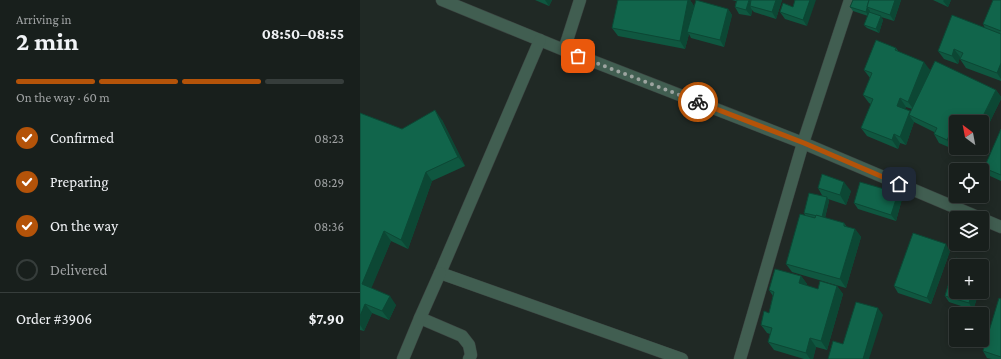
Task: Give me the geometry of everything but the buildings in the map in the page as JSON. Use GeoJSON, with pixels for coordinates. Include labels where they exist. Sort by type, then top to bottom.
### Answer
{"type":"FeatureCollection","features":[{"type":"Feature","properties":{"kind":"street"},"geometry":{"type":"LineString","coordinates":[[442,0],[564,50],[804,143],[964,211]]}},
{"type":"Feature","properties":{"kind":"street"},"geometry":{"type":"LineString","coordinates":[[564,50],[580,0]]}},
{"type":"Feature","properties":{"kind":"street"},"geometry":{"type":"LineString","coordinates":[[740,359],[804,143],[850,0]]}},
{"type":"Feature","properties":{"kind":"street"},"geometry":{"type":"LineString","coordinates":[[403,359],[540,40]]}},
{"type":"Feature","properties":{"kind":"street"},"geometry":{"type":"LineString","coordinates":[[989,222],[1001,227]]}},
{"type":"Feature","properties":{"kind":"street"},"geometry":{"type":"LineString","coordinates":[[440,273],[682,359]]}},
{"type":"Feature","properties":{"kind":"street"},"geometry":{"type":"LineString","coordinates":[[420,318],[462,336],[469,345],[469,359]]}},
{"type":"Feature","properties":{"kind":"way so far"},"geometry":{"type":"LineString","coordinates":[[578,56],[698,102]]}},
{"type":"Feature","properties":{"kind":"route"},"geometry":{"type":"LineString","coordinates":[[698,102],[804,143],[899,184]]}}]}
